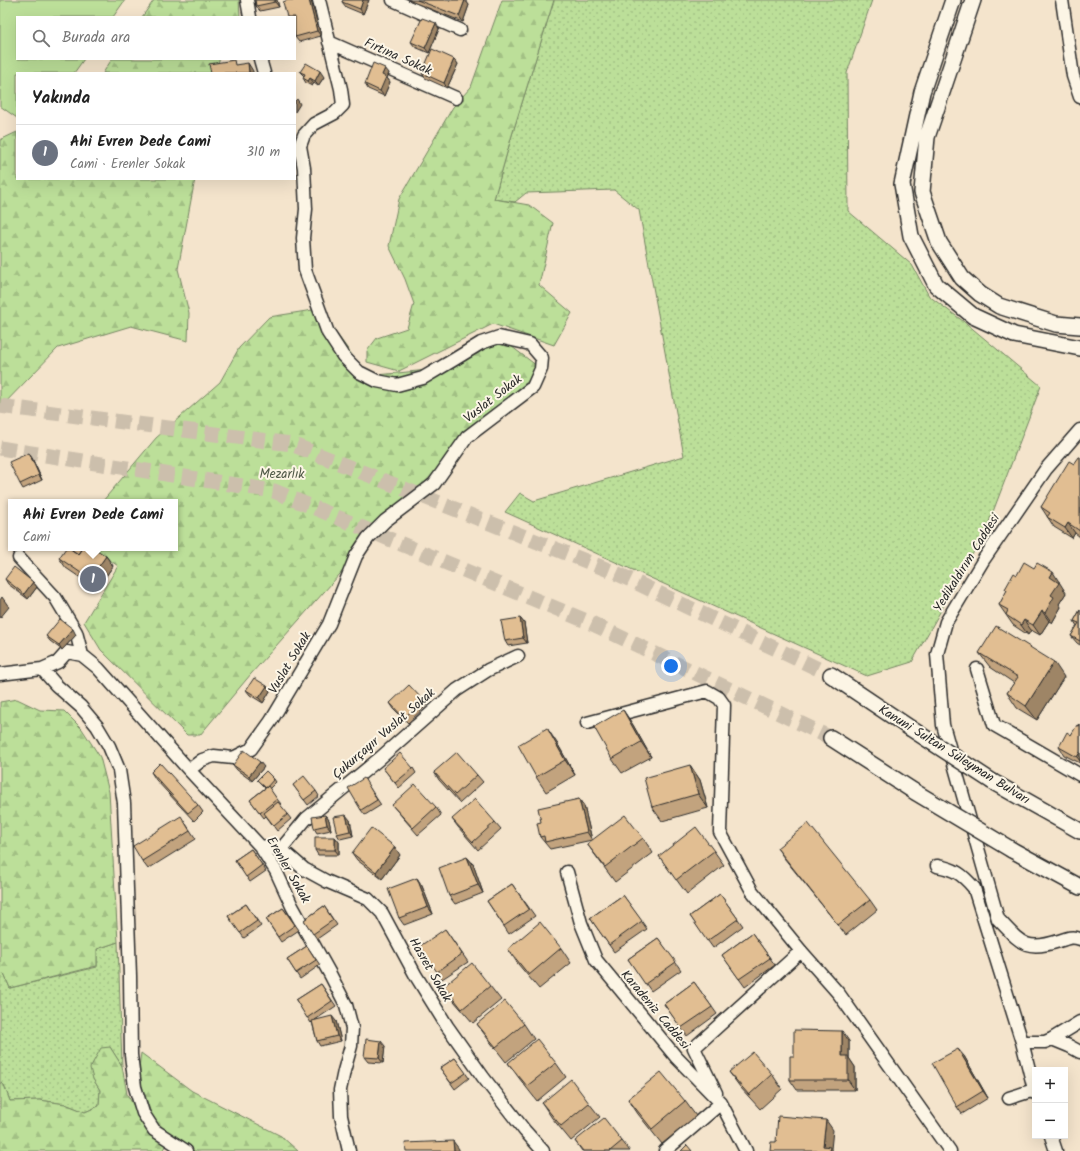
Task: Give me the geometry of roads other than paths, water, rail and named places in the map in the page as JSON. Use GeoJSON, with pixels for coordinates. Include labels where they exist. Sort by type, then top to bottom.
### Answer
{"type":"FeatureCollection","features":[{"type":"Feature","properties":{"kind":"main road"},"geometry":{"type":"LineString","coordinates":[[953,0],[922,92],[902,184],[911,236],[936,285],[973,316],[1014,335],[1080,348]]}},
{"type":"Feature","properties":{"kind":"main road"},"geometry":{"type":"LineString","coordinates":[[973,0],[927,137],[922,192],[939,242],[962,278],[980,294],[999,306],[1056,324],[1080,326]]}},
{"type":"Feature","properties":{"kind":"main road","name":"Kanuni Sultan Süleyman Bulvarı"},"geometry":{"type":"LineString","coordinates":[[831,674],[910,728],[994,782],[1080,832]]}},
{"type":"Feature","properties":{"kind":"main road"},"geometry":{"type":"LineString","coordinates":[[831,738],[915,792],[1012,850],[1080,887]]}},
{"type":"Feature","properties":{"kind":"street"},"geometry":{"type":"LineString","coordinates":[[247,0],[250,16]]}},
{"type":"Feature","properties":{"kind":"street"},"geometry":{"type":"LineString","coordinates":[[319,0],[329,42]]}},
{"type":"Feature","properties":{"kind":"street"},"geometry":{"type":"LineString","coordinates":[[393,0],[460,30]]}},
{"type":"Feature","properties":{"kind":"street"},"geometry":{"type":"LineString","coordinates":[[1062,0],[1073,76],[1080,97]]}},
{"type":"Feature","properties":{"kind":"street","name":"Vuslat Sokak"},"geometry":{"type":"LineString","coordinates":[[189,770],[202,760],[214,756],[233,758],[251,749],[271,721],[329,624],[356,556],[368,538],[385,521],[434,484],[467,437],[533,386],[542,369],[542,358],[530,344],[499,337],[481,343],[423,378],[397,385],[377,381],[358,372],[343,356],[328,333],[304,270],[303,238],[306,209],[300,131],[335,113],[343,105],[341,89],[329,42]]}},
{"type":"Feature","properties":{"kind":"street","name":"Fırtına Sokak"},"geometry":{"type":"LineString","coordinates":[[329,42],[456,98]]}},
{"type":"Feature","properties":{"kind":"street"},"geometry":{"type":"LineString","coordinates":[[260,60],[264,72]]}},
{"type":"Feature","properties":{"kind":"street","name":"Yedikaldırım Caddesi"},"geometry":{"type":"LineString","coordinates":[[1080,430],[1046,469],[984,559],[946,622],[937,654],[943,725],[998,919],[1016,938],[1029,946],[1044,946],[1073,936],[1080,939]]}},
{"type":"Feature","properties":{"kind":"street"},"geometry":{"type":"LineString","coordinates":[[0,674],[42,669],[58,662],[67,652],[82,655],[76,632],[55,597],[19,558]]}},
{"type":"Feature","properties":{"kind":"street","name":"Erenler Sokak"},"geometry":{"type":"LineString","coordinates":[[82,655],[98,668],[189,770],[260,846],[276,871],[292,906],[346,1005],[352,1028],[351,1046],[340,1090],[341,1116],[349,1151]]}},
{"type":"Feature","properties":{"kind":"street","name":"Çukurçayır Vuslat Sokak"},"geometry":{"type":"LineString","coordinates":[[281,849],[306,819],[379,759],[457,690],[488,670],[518,656]]}},
{"type":"Feature","properties":{"kind":"street"},"geometry":{"type":"LineString","coordinates":[[42,669],[56,685],[98,726],[119,770],[124,803],[131,1055],[135,1088],[143,1113],[154,1130],[186,1151]]}},
{"type":"Feature","properties":{"kind":"street"},"geometry":{"type":"LineString","coordinates":[[977,669],[994,726],[1080,775]]}},
{"type":"Feature","properties":{"kind":"street"},"geometry":{"type":"LineString","coordinates":[[587,723],[707,691],[719,698],[724,705],[720,832],[752,891],[801,951],[839,994],[950,1151]]}},
{"type":"Feature","properties":{"kind":"street"},"geometry":{"type":"LineString","coordinates":[[260,846],[281,849]]}},
{"type":"Feature","properties":{"kind":"street","name":"Hasret Sokak"},"geometry":{"type":"LineString","coordinates":[[281,849],[304,869],[368,899],[382,913],[416,976],[447,1026],[487,1083],[543,1151]]}},
{"type":"Feature","properties":{"kind":"street"},"geometry":{"type":"LineString","coordinates":[[937,866],[951,869],[965,877],[974,888],[1022,1042],[1032,1080]]}},
{"type":"Feature","properties":{"kind":"street","name":"Karadeniz Caddesi"},"geometry":{"type":"LineString","coordinates":[[567,872],[581,923],[596,960],[676,1057],[721,1103],[746,1151]]}},
{"type":"Feature","properties":{"kind":"street"},"geometry":{"type":"LineString","coordinates":[[665,1151],[721,1103],[694,1048],[801,951]]}},
{"type":"Feature","properties":{"kind":"street"},"geometry":{"type":"LineString","coordinates":[[1022,1042],[1045,1042],[1080,1022]]}},
{"type":"Feature","properties":{"kind":"street"},"geometry":{"type":"LineString","coordinates":[[1052,1039],[1080,1052]]}},
{"type":"Feature","properties":{"kind":"street"},"geometry":{"type":"LineString","coordinates":[[1009,1098],[1032,1093]]}},
{"type":"Feature","properties":{"kind":"street"},"geometry":{"type":"LineString","coordinates":[[1052,1139],[1056,1151]]}},
{"type":"Feature","properties":{"kind":"tunnel"},"geometry":{"type":"LineString","coordinates":[[0,406],[291,444],[616,573],[831,675]]}},
{"type":"Feature","properties":{"kind":"tunnel"},"geometry":{"type":"LineString","coordinates":[[0,448],[274,491],[591,623],[831,738]]}},
{"type":"Feature","properties":{"kind":"place","name":"Ahi Evren Dede Cami"},"geometry":{"type":"Point","coordinates":[93,579]}},
{"type":"Feature","properties":{"kind":"park label","name":"Mezarlık"},"geometry":{"type":"Point","coordinates":[282,474]}}]}
